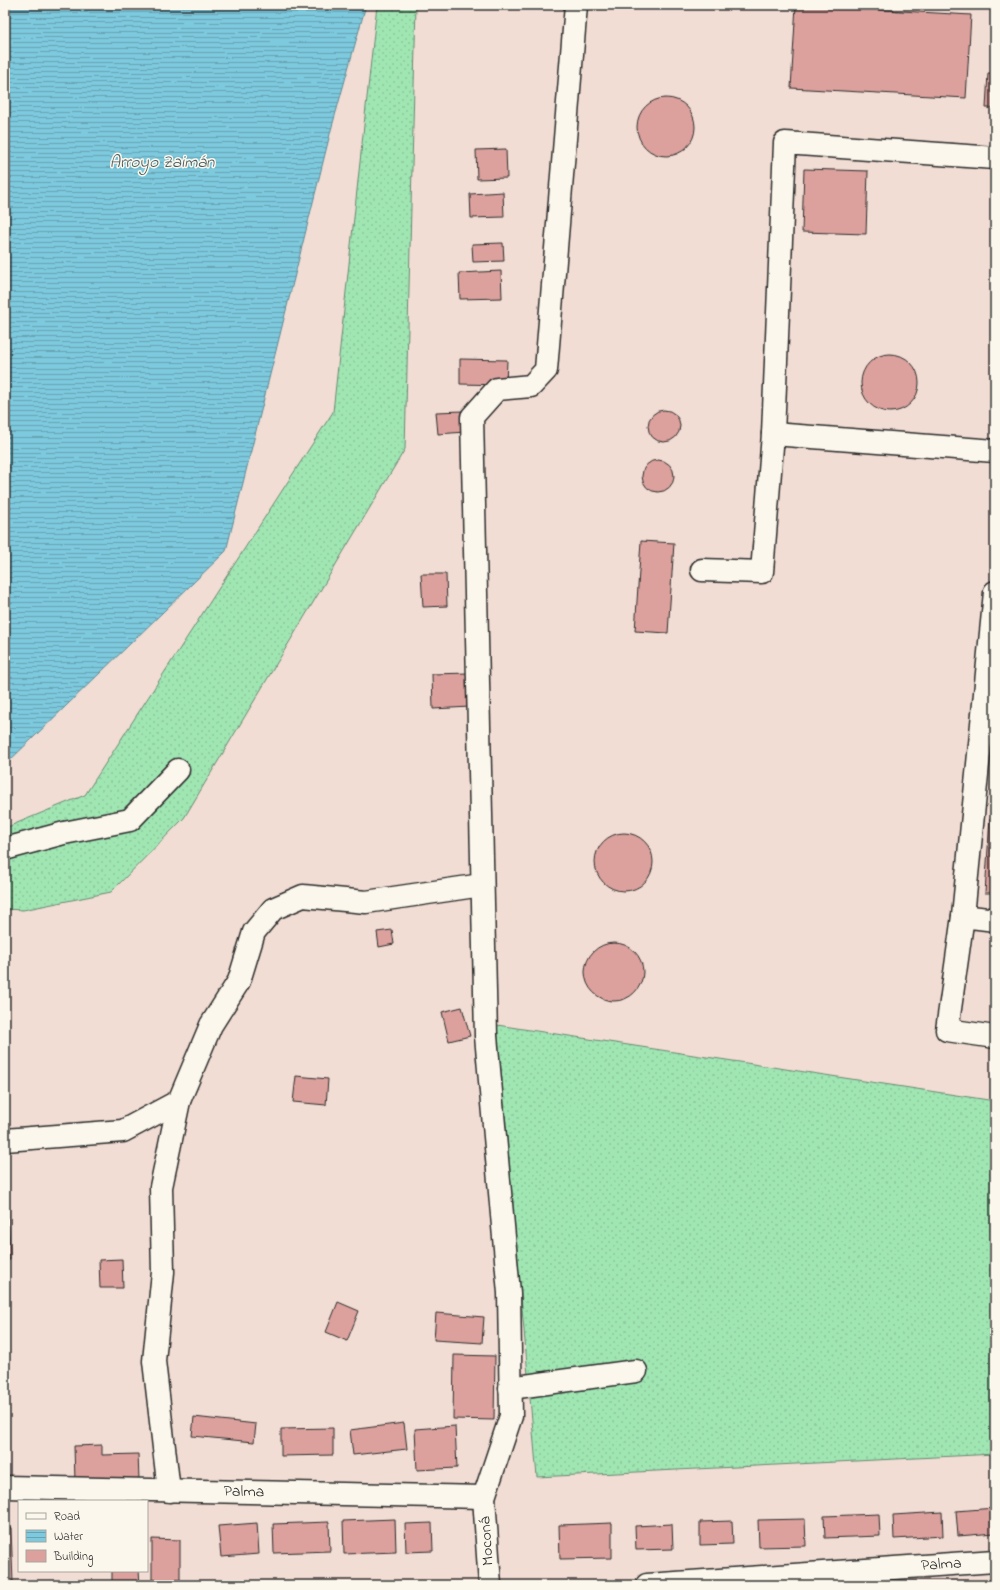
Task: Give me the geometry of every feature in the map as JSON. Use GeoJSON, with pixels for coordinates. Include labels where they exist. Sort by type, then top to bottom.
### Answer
{"type":"FeatureCollection","features":[{"type":"Feature","properties":{"kind":"street"},"geometry":{"type":"LineString","coordinates":[[484,1497],[511,1416],[509,1293],[486,1036],[472,417],[497,389],[531,386],[546,370],[576,5]]}},
{"type":"Feature","properties":{"kind":"street"},"geometry":{"type":"LineString","coordinates":[[702,570],[762,572],[773,434],[785,143],[995,158]]}},
{"type":"Feature","properties":{"kind":"street"},"geometry":{"type":"LineString","coordinates":[[773,434],[995,450]]}},
{"type":"Feature","properties":{"kind":"street"},"geometry":{"type":"LineString","coordinates":[[995,592],[963,916],[947,1030],[995,1037]]}},
{"type":"Feature","properties":{"kind":"street"},"geometry":{"type":"LineString","coordinates":[[5,849],[64,834],[130,820],[178,770]]}},
{"type":"Feature","properties":{"kind":"street"},"geometry":{"type":"LineString","coordinates":[[169,1491],[154,1362],[162,1272],[161,1186],[179,1101],[211,1025],[239,981],[254,932],[272,909],[303,896],[366,902],[482,885]]}},
{"type":"Feature","properties":{"kind":"street"},"geometry":{"type":"LineString","coordinates":[[963,916],[995,920]]}},
{"type":"Feature","properties":{"kind":"street"},"geometry":{"type":"LineString","coordinates":[[5,1140],[123,1131],[179,1101]]}},
{"type":"Feature","properties":{"kind":"street"},"geometry":{"type":"LineString","coordinates":[[510,1388],[636,1371]]}},
{"type":"Feature","properties":{"kind":"street","name":"Palma"},"geometry":{"type":"LineString","coordinates":[[5,1487],[484,1497]]}},
{"type":"Feature","properties":{"kind":"street","name":"Moconá"},"geometry":{"type":"LineString","coordinates":[[484,1497],[490,1585]]}},
{"type":"Feature","properties":{"kind":"street","name":"Palma"},"geometry":{"type":"LineString","coordinates":[[647,1585],[995,1561]]}},
{"type":"Feature","properties":{"kind":"green space"},"geometry":{"type":"Polygon","coordinates":[[[377,5],[416,5],[405,449],[184,818],[111,892],[23,910],[5,909],[5,828],[85,795],[333,412],[377,5]]]}},
{"type":"Feature","properties":{"kind":"green space"},"geometry":{"type":"Polygon","coordinates":[[[497,1025],[995,1101],[995,1454],[537,1477],[497,1025]]]}},
{"type":"Feature","properties":{"kind":"water","name":"Arroyo Zaimán"},"geometry":{"type":"Polygon","coordinates":[[[5,5],[366,5],[331,130],[226,551],[5,765],[5,5]]]}},
{"type":"Feature","properties":{"kind":"building"},"geometry":{"type":"Polygon","coordinates":[[[796,5],[971,15],[966,98],[791,88],[796,5]]]}},
{"type":"Feature","properties":{"kind":"building"},"geometry":{"type":"Polygon","coordinates":[[[988,73],[995,73],[995,108],[986,108],[988,73]]]}},
{"type":"Feature","properties":{"kind":"building"},"geometry":{"type":"Polygon","coordinates":[[[666,98],[677,100],[690,111],[693,116],[695,127],[693,138],[682,151],[677,154],[666,156],[655,154],[642,143],[639,138],[637,127],[639,116],[650,103],[655,100],[666,98]]]}},
{"type":"Feature","properties":{"kind":"building"},"geometry":{"type":"Polygon","coordinates":[[[506,149],[507,178],[477,179],[476,150],[506,149]]]}},
{"type":"Feature","properties":{"kind":"building"},"geometry":{"type":"Polygon","coordinates":[[[804,169],[868,171],[866,234],[802,232],[804,169]]]}},
{"type":"Feature","properties":{"kind":"building"},"geometry":{"type":"Polygon","coordinates":[[[503,192],[504,217],[471,218],[470,194],[503,192]]]}},
{"type":"Feature","properties":{"kind":"building"},"geometry":{"type":"Polygon","coordinates":[[[503,243],[504,261],[473,262],[472,244],[503,243]]]}},
{"type":"Feature","properties":{"kind":"building"},"geometry":{"type":"Polygon","coordinates":[[[501,271],[502,298],[460,299],[459,273],[501,271]]]}},
{"type":"Feature","properties":{"kind":"building"},"geometry":{"type":"Polygon","coordinates":[[[890,354],[901,356],[914,367],[917,372],[919,383],[917,394],[906,407],[901,410],[890,412],[879,410],[866,399],[863,394],[861,383],[863,372],[874,359],[879,356],[890,354]]]}},
{"type":"Feature","properties":{"kind":"building"},"geometry":{"type":"Polygon","coordinates":[[[460,359],[507,360],[506,385],[460,384],[460,359]]]}},
{"type":"Feature","properties":{"kind":"building"},"geometry":{"type":"Polygon","coordinates":[[[661,410],[667,410],[677,417],[680,426],[679,432],[673,439],[667,442],[661,442],[651,435],[648,429],[648,423],[655,413],[661,410]]]}},
{"type":"Feature","properties":{"kind":"building"},"geometry":{"type":"Polygon","coordinates":[[[463,411],[465,432],[438,434],[436,412],[463,411]]]}},
{"type":"Feature","properties":{"kind":"building"},"geometry":{"type":"Polygon","coordinates":[[[655,460],[661,460],[671,467],[674,476],[673,482],[667,489],[661,492],[655,492],[645,485],[642,479],[642,473],[649,463],[655,460]]]}},
{"type":"Feature","properties":{"kind":"building"},"geometry":{"type":"Polygon","coordinates":[[[641,541],[674,543],[668,633],[635,631],[641,541]]]}},
{"type":"Feature","properties":{"kind":"building"},"geometry":{"type":"Polygon","coordinates":[[[421,574],[446,574],[447,606],[423,607],[421,574]]]}},
{"type":"Feature","properties":{"kind":"building"},"geometry":{"type":"Polygon","coordinates":[[[469,673],[470,707],[433,709],[432,674],[469,673]]]}},
{"type":"Feature","properties":{"kind":"building"},"geometry":{"type":"Polygon","coordinates":[[[990,818],[995,819],[995,893],[985,893],[990,818]]]}},
{"type":"Feature","properties":{"kind":"building"},"geometry":{"type":"Polygon","coordinates":[[[624,833],[635,835],[648,846],[651,851],[653,862],[651,873],[640,886],[635,889],[624,891],[613,889],[600,878],[597,873],[595,862],[597,851],[608,838],[613,835],[624,833]]]}},
{"type":"Feature","properties":{"kind":"building"},"geometry":{"type":"Polygon","coordinates":[[[392,930],[394,944],[379,947],[377,932],[392,930]]]}},
{"type":"Feature","properties":{"kind":"building"},"geometry":{"type":"Polygon","coordinates":[[[614,943],[625,945],[638,956],[641,961],[643,972],[641,983],[630,996],[625,999],[614,1001],[603,999],[590,988],[587,983],[585,972],[587,961],[598,948],[603,945],[614,943]]]}},
{"type":"Feature","properties":{"kind":"building"},"geometry":{"type":"Polygon","coordinates":[[[462,1007],[470,1036],[449,1041],[442,1012],[462,1007]]]}},
{"type":"Feature","properties":{"kind":"building"},"geometry":{"type":"Polygon","coordinates":[[[296,1076],[328,1079],[326,1105],[293,1102],[296,1076]]]}},
{"type":"Feature","properties":{"kind":"building"},"geometry":{"type":"Polygon","coordinates":[[[5,1203],[8,1203],[10,1260],[5,1260],[5,1203]]]}},
{"type":"Feature","properties":{"kind":"building"},"geometry":{"type":"Polygon","coordinates":[[[122,1259],[123,1288],[100,1288],[99,1260],[122,1259]]]}},
{"type":"Feature","properties":{"kind":"building"},"geometry":{"type":"Polygon","coordinates":[[[338,1302],[359,1311],[347,1341],[326,1332],[338,1302]]]}},
{"type":"Feature","properties":{"kind":"building"},"geometry":{"type":"Polygon","coordinates":[[[436,1313],[484,1317],[482,1343],[434,1340],[436,1313]]]}},
{"type":"Feature","properties":{"kind":"building"},"geometry":{"type":"Polygon","coordinates":[[[454,1355],[495,1356],[494,1420],[453,1419],[454,1355]]]}},
{"type":"Feature","properties":{"kind":"building"},"geometry":{"type":"Polygon","coordinates":[[[194,1417],[256,1424],[254,1442],[192,1436],[194,1417]]]}},
{"type":"Feature","properties":{"kind":"building"},"geometry":{"type":"Polygon","coordinates":[[[404,1423],[407,1449],[353,1455],[350,1430],[404,1423]]]}},
{"type":"Feature","properties":{"kind":"building"},"geometry":{"type":"Polygon","coordinates":[[[5,1426],[7,1470],[5,1470],[5,1426]]]}},
{"type":"Feature","properties":{"kind":"building"},"geometry":{"type":"Polygon","coordinates":[[[455,1426],[457,1468],[417,1470],[415,1429],[455,1426]]]}},
{"type":"Feature","properties":{"kind":"building"},"geometry":{"type":"Polygon","coordinates":[[[333,1428],[333,1455],[281,1456],[281,1429],[333,1428]]]}},
{"type":"Feature","properties":{"kind":"building"},"geometry":{"type":"Polygon","coordinates":[[[102,1445],[102,1455],[138,1454],[139,1480],[75,1482],[74,1446],[102,1445]]]}},
{"type":"Feature","properties":{"kind":"building"},"geometry":{"type":"Polygon","coordinates":[[[995,1508],[995,1533],[958,1536],[956,1511],[995,1508]]]}},
{"type":"Feature","properties":{"kind":"building"},"geometry":{"type":"Polygon","coordinates":[[[942,1512],[943,1536],[894,1539],[893,1515],[942,1512]]]}},
{"type":"Feature","properties":{"kind":"building"},"geometry":{"type":"Polygon","coordinates":[[[879,1514],[880,1536],[825,1538],[824,1516],[879,1514]]]}},
{"type":"Feature","properties":{"kind":"building"},"geometry":{"type":"Polygon","coordinates":[[[395,1519],[396,1552],[344,1554],[343,1521],[395,1519]]]}},
{"type":"Feature","properties":{"kind":"building"},"geometry":{"type":"Polygon","coordinates":[[[805,1519],[806,1546],[759,1547],[758,1520],[805,1519]]]}},
{"type":"Feature","properties":{"kind":"building"},"geometry":{"type":"Polygon","coordinates":[[[732,1521],[733,1544],[700,1545],[700,1522],[732,1521]]]}},
{"type":"Feature","properties":{"kind":"building"},"geometry":{"type":"Polygon","coordinates":[[[329,1522],[330,1551],[274,1553],[273,1524],[329,1522]]]}},
{"type":"Feature","properties":{"kind":"building"},"geometry":{"type":"Polygon","coordinates":[[[257,1523],[259,1554],[221,1557],[218,1526],[257,1523]]]}},
{"type":"Feature","properties":{"kind":"building"},"geometry":{"type":"Polygon","coordinates":[[[432,1523],[433,1551],[406,1552],[405,1524],[432,1523]]]}},
{"type":"Feature","properties":{"kind":"building"},"geometry":{"type":"Polygon","coordinates":[[[612,1523],[612,1558],[560,1559],[559,1525],[612,1523]]]}},
{"type":"Feature","properties":{"kind":"building"},"geometry":{"type":"Polygon","coordinates":[[[672,1524],[673,1549],[636,1550],[635,1526],[672,1524]]]}},
{"type":"Feature","properties":{"kind":"building"},"geometry":{"type":"Polygon","coordinates":[[[11,1528],[13,1583],[5,1583],[5,1529],[11,1528]]]}},
{"type":"Feature","properties":{"kind":"building"},"geometry":{"type":"Polygon","coordinates":[[[152,1539],[180,1540],[180,1580],[152,1580],[152,1539]]]}},
{"type":"Feature","properties":{"kind":"building"},"geometry":{"type":"Polygon","coordinates":[[[112,1572],[139,1572],[140,1585],[112,1585],[112,1572]]]}}]}
